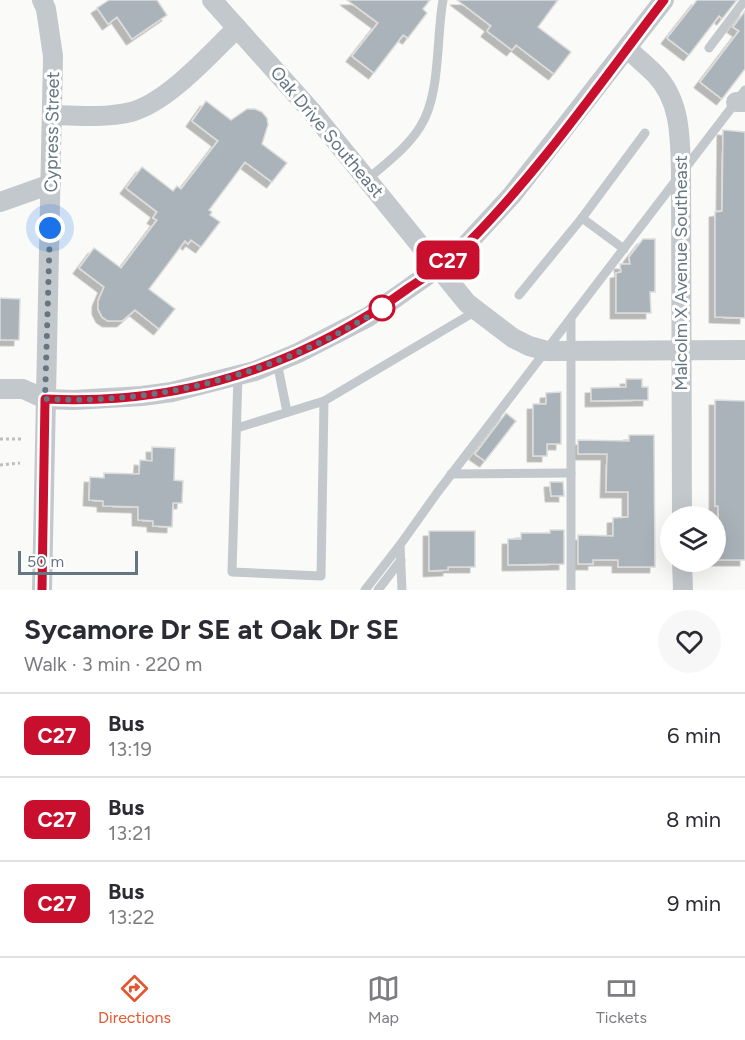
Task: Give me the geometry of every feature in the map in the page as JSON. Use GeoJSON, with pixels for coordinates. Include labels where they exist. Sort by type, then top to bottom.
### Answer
{"type":"FeatureCollection","features":[{"type":"Feature","properties":{"kind":"street","name":"Cypress Street"},"geometry":{"type":"LineString","coordinates":[[42,0],[46,9],[53,56],[42,590]]}},
{"type":"Feature","properties":{"kind":"street","name":"Oak Drive Southeast"},"geometry":{"type":"LineString","coordinates":[[212,0],[313,113],[467,303],[513,338],[547,351]]}},
{"type":"Feature","properties":{"kind":"street"},"geometry":{"type":"LineString","coordinates":[[0,389],[22,389],[45,399],[74,400],[142,396],[197,387],[277,362],[368,317],[466,245],[512,195],[664,0]]}},
{"type":"Feature","properties":{"kind":"street"},"geometry":{"type":"LineString","coordinates":[[52,115],[114,115],[134,111],[158,101],[237,28]]}},
{"type":"Feature","properties":{"kind":"street","name":"Malcolm X Avenue Southeast"},"geometry":{"type":"LineString","coordinates":[[627,48],[656,75],[667,91],[678,118],[681,172],[682,506]]}},
{"type":"Feature","properties":{"kind":"street"},"geometry":{"type":"LineString","coordinates":[[0,202],[51,184]]}},
{"type":"Feature","properties":{"kind":"street"},"geometry":{"type":"LineString","coordinates":[[547,351],[745,350]]}},
{"type":"Feature","properties":{"kind":"street"},"geometry":{"type":"LineString","coordinates":[[682,572],[683,590]]}},
{"type":"Feature","properties":{"kind":"lane"},"geometry":{"type":"LineString","coordinates":[[368,179],[411,140],[432,101],[443,0]]}},
{"type":"Feature","properties":{"kind":"lane"},"geometry":{"type":"LineString","coordinates":[[709,48],[745,0]]}},
{"type":"Feature","properties":{"kind":"lane"},"geometry":{"type":"LineString","coordinates":[[365,590],[681,172],[742,98]]}},
{"type":"Feature","properties":{"kind":"lane"},"geometry":{"type":"LineString","coordinates":[[519,295],[582,218],[645,133]]}},
{"type":"Feature","properties":{"kind":"lane"},"geometry":{"type":"LineString","coordinates":[[582,218],[624,249]]}},
{"type":"Feature","properties":{"kind":"lane"},"geometry":{"type":"LineString","coordinates":[[237,428],[324,401],[476,312]]}},
{"type":"Feature","properties":{"kind":"lane"},"geometry":{"type":"LineString","coordinates":[[571,319],[571,590]]}},
{"type":"Feature","properties":{"kind":"lane"},"geometry":{"type":"LineString","coordinates":[[277,362],[287,412]]}},
{"type":"Feature","properties":{"kind":"lane"},"geometry":{"type":"LineString","coordinates":[[238,375],[232,572],[321,576],[324,401]]}},
{"type":"Feature","properties":{"kind":"lane"},"geometry":{"type":"LineString","coordinates":[[451,474],[571,473]]}},
{"type":"Feature","properties":{"kind":"lane"},"geometry":{"type":"LineString","coordinates":[[400,545],[402,590]]}},
{"type":"Feature","properties":{"kind":"lane"},"geometry":{"type":"LineString","coordinates":[[378,590],[401,561]]}},
{"type":"Feature","properties":{"kind":"path"},"geometry":{"type":"LineString","coordinates":[[0,439],[21,439]]}},
{"type":"Feature","properties":{"kind":"path"},"geometry":{"type":"LineString","coordinates":[[0,465],[20,463]]}},
{"type":"Feature","properties":{"kind":"building"},"geometry":{"type":"Polygon","coordinates":[[[109,0],[157,0],[167,15],[132,39],[117,17],[108,24],[97,8],[109,0]]]}},
{"type":"Feature","properties":{"kind":"building"},"geometry":{"type":"Polygon","coordinates":[[[347,0],[430,0],[423,9],[427,13],[408,38],[403,35],[374,73],[352,56],[378,23],[347,0]]]}},
{"type":"Feature","properties":{"kind":"building"},"geometry":{"type":"Polygon","coordinates":[[[457,0],[558,0],[538,27],[571,52],[554,74],[516,45],[512,50],[487,31],[491,26],[457,0]]]}},
{"type":"Feature","properties":{"kind":"building"},"geometry":{"type":"Polygon","coordinates":[[[697,0],[737,0],[722,19],[719,16],[689,55],[667,38],[697,0]]]}},
{"type":"Feature","properties":{"kind":"building"},"geometry":{"type":"Polygon","coordinates":[[[745,11],[745,69],[722,99],[700,82],[739,31],[733,27],[745,11]]]}},
{"type":"Feature","properties":{"kind":"building"},"geometry":{"type":"Polygon","coordinates":[[[206,101],[231,120],[247,109],[262,112],[267,118],[268,125],[262,144],[287,163],[272,182],[245,162],[209,210],[212,212],[210,215],[220,222],[201,247],[191,240],[188,244],[185,241],[149,289],[175,309],[159,329],[135,310],[122,321],[108,321],[102,317],[98,309],[98,301],[104,287],[79,268],[94,248],[121,268],[157,220],[153,218],[157,212],[126,188],[142,167],[173,191],[177,186],[181,189],[218,141],[192,121],[206,101]]]}},
{"type":"Feature","properties":{"kind":"building"},"geometry":{"type":"Polygon","coordinates":[[[723,130],[745,132],[745,318],[715,317],[715,212],[722,211],[723,130]]]}},
{"type":"Feature","properties":{"kind":"building"},"geometry":{"type":"Polygon","coordinates":[[[643,239],[655,239],[655,292],[650,292],[651,313],[616,313],[616,273],[621,272],[620,264],[630,264],[629,257],[643,239]]]}},
{"type":"Feature","properties":{"kind":"building"},"geometry":{"type":"Polygon","coordinates":[[[0,298],[20,299],[19,340],[0,340],[0,298]]]}},
{"type":"Feature","properties":{"kind":"building"},"geometry":{"type":"Polygon","coordinates":[[[626,379],[642,379],[642,387],[648,387],[648,400],[591,401],[591,388],[626,387],[626,379]]]}},
{"type":"Feature","properties":{"kind":"building"},"geometry":{"type":"Polygon","coordinates":[[[561,392],[561,444],[547,444],[547,456],[533,456],[533,404],[546,404],[546,393],[561,392]]]}},
{"type":"Feature","properties":{"kind":"building"},"geometry":{"type":"Polygon","coordinates":[[[715,400],[745,401],[745,560],[726,560],[726,506],[715,506],[715,400]]]}},
{"type":"Feature","properties":{"kind":"building"},"geometry":{"type":"Polygon","coordinates":[[[506,413],[516,421],[485,461],[475,454],[506,413]]]}},
{"type":"Feature","properties":{"kind":"building"},"geometry":{"type":"Polygon","coordinates":[[[629,435],[654,435],[655,567],[618,567],[618,560],[593,560],[593,564],[578,564],[578,535],[613,536],[613,518],[628,517],[628,492],[606,492],[607,454],[578,454],[578,440],[629,441],[629,435]]]}},
{"type":"Feature","properties":{"kind":"building"},"geometry":{"type":"Polygon","coordinates":[[[152,447],[175,448],[174,480],[183,481],[182,503],[173,503],[172,527],[153,526],[153,521],[138,520],[138,507],[103,506],[103,501],[89,500],[90,477],[104,478],[104,473],[139,474],[140,460],[152,461],[152,447]]]}},
{"type":"Feature","properties":{"kind":"building"},"geometry":{"type":"Polygon","coordinates":[[[550,482],[563,482],[564,496],[551,496],[550,482]]]}},
{"type":"Feature","properties":{"kind":"building"},"geometry":{"type":"Polygon","coordinates":[[[550,530],[564,530],[564,564],[508,565],[508,539],[521,539],[521,533],[550,533],[550,530]]]}},
{"type":"Feature","properties":{"kind":"building"},"geometry":{"type":"Polygon","coordinates":[[[429,531],[475,531],[475,567],[448,567],[448,570],[429,571],[429,531]]]}},
{"type":"Feature","properties":{"kind":"bus line","name":"C27"},"geometry":{"type":"LineString","coordinates":[[42,590],[45,399],[74,400],[142,396],[197,387],[255,371],[298,353],[368,317],[466,245],[512,195],[664,0]]}},
{"type":"Feature","properties":{"kind":"route"},"geometry":{"type":"LineString","coordinates":[[50,228],[45,399],[74,400],[142,396],[197,387],[255,371],[298,353],[368,317],[388,304],[382,308]]}}]}
